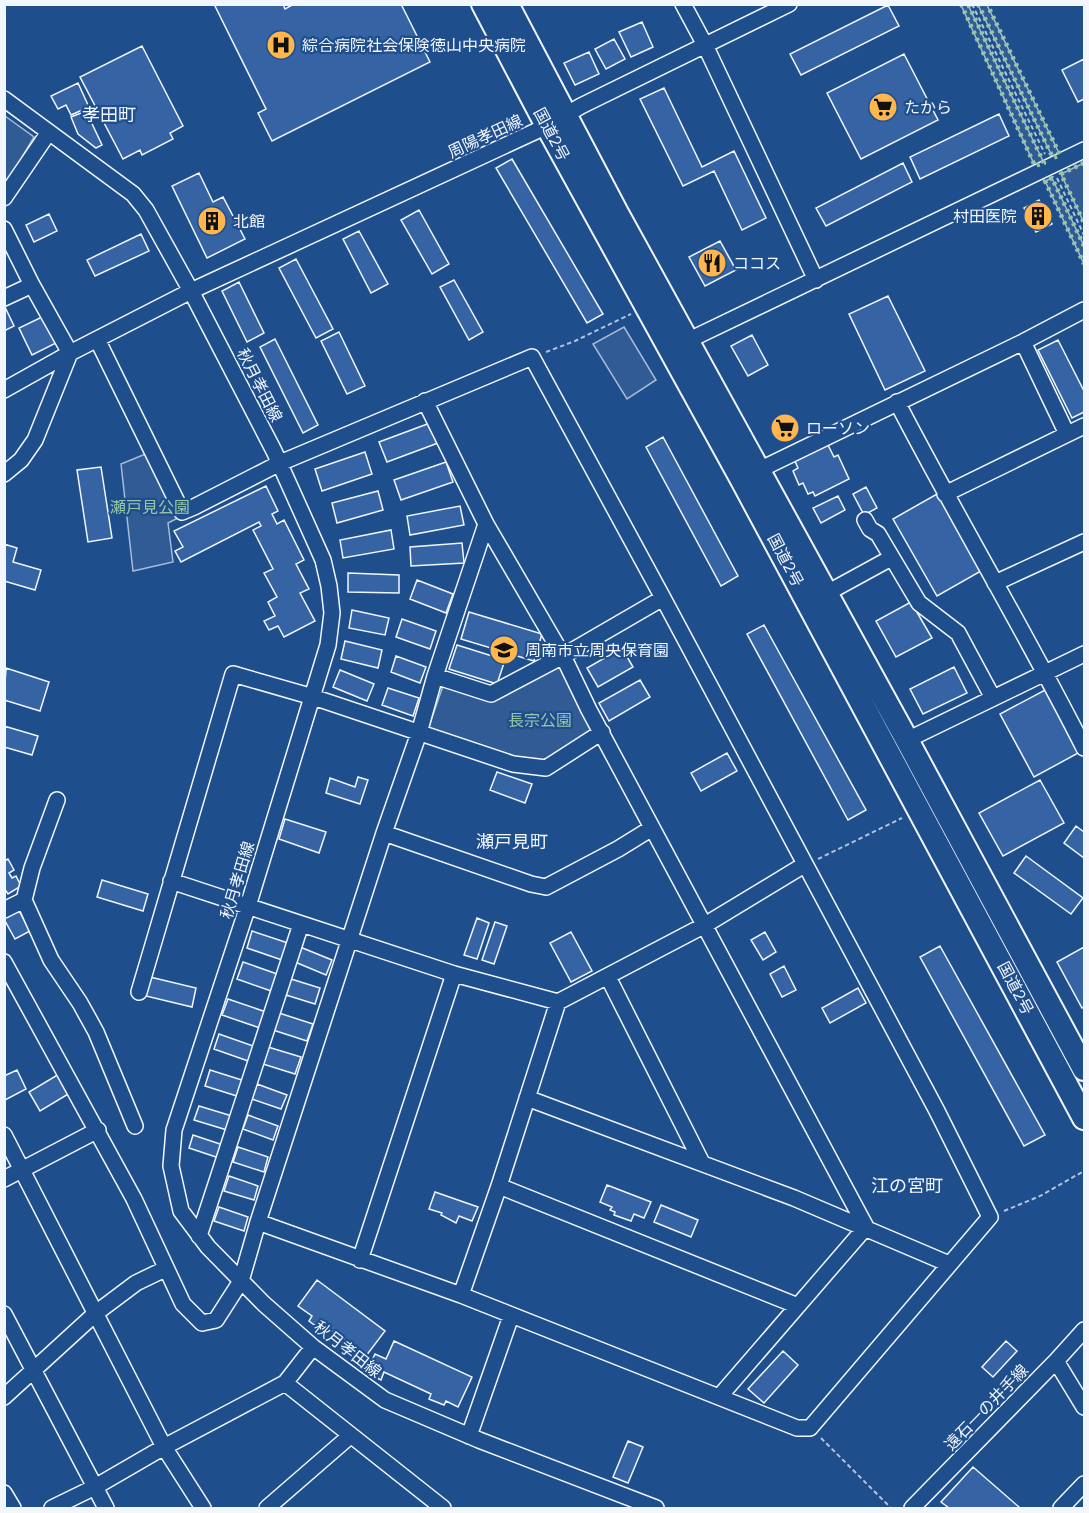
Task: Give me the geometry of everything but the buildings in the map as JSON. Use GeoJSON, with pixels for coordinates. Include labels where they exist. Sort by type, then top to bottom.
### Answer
{"type":"FeatureCollection","features":[{"type":"Feature","properties":{"kind":"highway","name":"国道2号"},"geometry":{"type":"LineString","coordinates":[[483,4],[687,340],[908,740],[1084,1070]]}},
{"type":"Feature","properties":{"kind":"highway","name":"国道2号"},"geometry":{"type":"LineString","coordinates":[[507,4],[556,121],[646,306],[921,810],[1084,1118]]}},
{"type":"Feature","properties":{"kind":"street"},"geometry":{"type":"LineString","coordinates":[[683,4],[705,45],[816,280]]}},
{"type":"Feature","properties":{"kind":"street","name":"周陽孝田線"},"geometry":{"type":"LineString","coordinates":[[4,390],[70,353],[191,291],[556,121],[581,106],[789,4]]}},
{"type":"Feature","properties":{"kind":"street","name":"秋月孝田線"},"geometry":{"type":"LineString","coordinates":[[4,99],[133,194],[146,210],[191,291],[280,463],[323,560],[329,586],[332,613],[328,645],[248,906],[174,1130],[171,1166],[181,1210],[199,1236],[242,1281],[313,1347],[385,1400],[469,1436],[656,1509]]}},
{"type":"Feature","properties":{"kind":"street"},"geometry":{"type":"LineString","coordinates":[[4,198],[49,132]]}},
{"type":"Feature","properties":{"kind":"street"},"geometry":{"type":"LineString","coordinates":[[687,340],[1084,150]]}},
{"type":"Feature","properties":{"kind":"street"},"geometry":{"type":"LineString","coordinates":[[4,229],[70,353],[34,440],[21,460],[4,474]]}},
{"type":"Feature","properties":{"kind":"street"},"geometry":{"type":"LineString","coordinates":[[4,298],[32,285]]}},
{"type":"Feature","properties":{"kind":"street"},"geometry":{"type":"LineString","coordinates":[[759,470],[1084,310]]}},
{"type":"Feature","properties":{"kind":"street"},"geometry":{"type":"LineString","coordinates":[[97,339],[182,512],[280,463],[532,357],[937,1111],[990,1217],[810,1428],[797,1428],[461,1295],[258,1222]]}},
{"type":"Feature","properties":{"kind":"street"},"geometry":{"type":"LineString","coordinates":[[1023,342],[1067,434]]}},
{"type":"Feature","properties":{"kind":"street"},"geometry":{"type":"LineString","coordinates":[[425,401],[486,524],[563,656],[589,710],[866,1227]]}},
{"type":"Feature","properties":{"kind":"street"},"geometry":{"type":"LineString","coordinates":[[897,402],[945,494],[1046,672],[1084,748]]}},
{"type":"Feature","properties":{"kind":"street"},"geometry":{"type":"LineString","coordinates":[[945,494],[1084,426]]}},
{"type":"Feature","properties":{"kind":"street"},"geometry":{"type":"LineString","coordinates":[[865,520],[870,529],[878,534],[919,603],[958,633],[993,698]]}},
{"type":"Feature","properties":{"kind":"street"},"geometry":{"type":"LineString","coordinates":[[5,966],[98,1130],[134,1199],[183,1304],[202,1323],[216,1320],[242,1281],[258,1222],[486,524]]}},
{"type":"Feature","properties":{"kind":"street"},"geometry":{"type":"LineString","coordinates":[[995,584],[1084,542]]}},
{"type":"Feature","properties":{"kind":"street"},"geometry":{"type":"LineString","coordinates":[[827,593],[891,558]]}},
{"type":"Feature","properties":{"kind":"street"},"geometry":{"type":"LineString","coordinates":[[435,676],[491,694],[563,656],[663,598]]}},
{"type":"Feature","properties":{"kind":"street"},"geometry":{"type":"LineString","coordinates":[[908,740],[1084,654]]}},
{"type":"Feature","properties":{"kind":"street"},"geometry":{"type":"LineString","coordinates":[[139,992],[233,674],[313,697],[513,764],[546,768],[602,732]]}},
{"type":"Feature","properties":{"kind":"street"},"geometry":{"type":"LineString","coordinates":[[57,800],[32,868],[24,900],[51,960],[80,1003],[96,1032],[135,1126]]}},
{"type":"Feature","properties":{"kind":"street"},"geometry":{"type":"LineString","coordinates":[[384,834],[531,884],[546,887],[618,849],[652,828]]}},
{"type":"Feature","properties":{"kind":"street"},"geometry":{"type":"LineString","coordinates":[[171,881],[454,974],[558,1002],[705,925],[804,865]]}},
{"type":"Feature","properties":{"kind":"street"},"geometry":{"type":"LineString","coordinates":[[4,910],[24,900]]}},
{"type":"Feature","properties":{"kind":"street"},"geometry":{"type":"LineString","coordinates":[[199,1236],[301,924]]}},
{"type":"Feature","properties":{"kind":"street"},"geometry":{"type":"LineString","coordinates":[[360,1260],[454,974]]}},
{"type":"Feature","properties":{"kind":"street"},"geometry":{"type":"LineString","coordinates":[[608,977],[702,1163]]}},
{"type":"Feature","properties":{"kind":"street"},"geometry":{"type":"LineString","coordinates":[[461,1295],[499,1186],[558,1002]]}},
{"type":"Feature","properties":{"kind":"street"},"geometry":{"type":"LineString","coordinates":[[527,1098],[866,1227],[949,1264]]}},
{"type":"Feature","properties":{"kind":"street"},"geometry":{"type":"LineString","coordinates":[[4,1179],[98,1130]]}},
{"type":"Feature","properties":{"kind":"street"},"geometry":{"type":"LineString","coordinates":[[4,1135],[164,1447],[203,1509]]}},
{"type":"Feature","properties":{"kind":"street"},"geometry":{"type":"LineString","coordinates":[[499,1186],[798,1306]]}},
{"type":"Feature","properties":{"kind":"street"},"geometry":{"type":"LineString","coordinates":[[720,1396],[866,1227]]}},
{"type":"Feature","properties":{"kind":"street"},"geometry":{"type":"LineString","coordinates":[[4,1397],[96,1313],[136,1283],[165,1269]]}},
{"type":"Feature","properties":{"kind":"street"},"geometry":{"type":"LineString","coordinates":[[4,1314],[106,1509]]}},
{"type":"Feature","properties":{"kind":"street"},"geometry":{"type":"LineString","coordinates":[[469,1436],[511,1316]]}},
{"type":"Feature","properties":{"kind":"street","name":"遠石一の井手線"},"geometry":{"type":"LineString","coordinates":[[912,1509],[1084,1330]]}},
{"type":"Feature","properties":{"kind":"street"},"geometry":{"type":"LineString","coordinates":[[52,1509],[285,1383],[313,1347]]}},
{"type":"Feature","properties":{"kind":"street"},"geometry":{"type":"LineString","coordinates":[[1056,1361],[1084,1407]]}},
{"type":"Feature","properties":{"kind":"street"},"geometry":{"type":"LineString","coordinates":[[285,1383],[443,1509]]}},
{"type":"Feature","properties":{"kind":"street"},"geometry":{"type":"LineString","coordinates":[[267,1509],[350,1436]]}},
{"type":"Feature","properties":{"kind":"street"},"geometry":{"type":"LineString","coordinates":[[1061,1509],[1084,1484]]}},
{"type":"Feature","properties":{"kind":"street"},"geometry":{"type":"LineString","coordinates":[[4,1493],[13,1509]]}},
{"type":"Feature","properties":{"kind":"path"},"geometry":{"type":"LineString","coordinates":[[972,4],[1084,235]]}},
{"type":"Feature","properties":{"kind":"path"},"geometry":{"type":"LineString","coordinates":[[532,357],[575,341],[646,306]]}},
{"type":"Feature","properties":{"kind":"path"},"geometry":{"type":"LineString","coordinates":[[804,865],[921,810]]}},
{"type":"Feature","properties":{"kind":"path"},"geometry":{"type":"LineString","coordinates":[[990,1217],[1040,1196],[1084,1171]]}},
{"type":"Feature","properties":{"kind":"path"},"geometry":{"type":"LineString","coordinates":[[810,1428],[891,1509]]}},
{"type":"Feature","properties":{"kind":"green space"},"geometry":{"type":"Polygon","coordinates":[[[961,5],[968,5],[1044,163],[1035,166],[961,5]]]}},
{"type":"Feature","properties":{"kind":"green space"},"geometry":{"type":"Polygon","coordinates":[[[978,5],[987,5],[1060,155],[1053,158],[978,5]]]}},
{"type":"Feature","properties":{"kind":"green space"},"geometry":{"type":"Polygon","coordinates":[[[5,116],[34,137],[5,186],[5,116]]]}},
{"type":"Feature","properties":{"kind":"green space"},"geometry":{"type":"Polygon","coordinates":[[[1084,163],[1084,223],[1061,174],[1084,163]]]}},
{"type":"Feature","properties":{"kind":"green space"},"geometry":{"type":"Polygon","coordinates":[[[1052,178],[1084,246],[1084,264],[1045,181],[1052,178]]]}},
{"type":"Feature","properties":{"kind":"green space"},"geometry":{"type":"Polygon","coordinates":[[[624,327],[656,380],[627,399],[593,344],[624,327]]]}},
{"type":"Feature","properties":{"kind":"green space","name":"瀬戸見公園"},"geometry":{"type":"Polygon","coordinates":[[[148,453],[180,517],[168,523],[173,562],[133,571],[121,464],[148,453]]]}},
{"type":"Feature","properties":{"kind":"green space","name":"長宗公園"},"geometry":{"type":"Polygon","coordinates":[[[561,665],[592,733],[546,763],[523,760],[428,729],[443,686],[487,700],[561,665]]]}},
{"type":"Feature","properties":{"kind":"hedge"},"geometry":{"type":"LineString","coordinates":[[961,4],[1035,166],[1044,163],[968,4]]}},
{"type":"Feature","properties":{"kind":"hedge"},"geometry":{"type":"LineString","coordinates":[[978,4],[1053,158],[1060,155],[987,4]]}},
{"type":"Feature","properties":{"kind":"hedge"},"geometry":{"type":"LineString","coordinates":[[1084,163],[1061,174],[1084,223]]}},
{"type":"Feature","properties":{"kind":"hedge"},"geometry":{"type":"LineString","coordinates":[[1084,246],[1052,178],[1045,181],[1084,264]]}},
{"type":"Feature","properties":{"kind":"place","name":"綜合病院社会保険徳山中央病院"},"geometry":{"type":"Point","coordinates":[281,45]}},
{"type":"Feature","properties":{"kind":"place","name":"たから"},"geometry":{"type":"Point","coordinates":[883,107]}},
{"type":"Feature","properties":{"kind":"place","name":"村田医院"},"geometry":{"type":"Point","coordinates":[1038,216]}},
{"type":"Feature","properties":{"kind":"place","name":"北館"},"geometry":{"type":"Point","coordinates":[212,221]}},
{"type":"Feature","properties":{"kind":"place","name":"ココス"},"geometry":{"type":"Point","coordinates":[712,263]}},
{"type":"Feature","properties":{"kind":"place","name":"ローソン"},"geometry":{"type":"Point","coordinates":[785,428]}},
{"type":"Feature","properties":{"kind":"place","name":"周南市立周央保育園"},"geometry":{"type":"Point","coordinates":[504,650]}},
{"type":"Feature","properties":{"kind":"district","name":"孝田町"},"geometry":{"type":"Point","coordinates":[109,114]}},
{"type":"Feature","properties":{"kind":"district","name":"瀬戸見町"},"geometry":{"type":"Point","coordinates":[512,841]}},
{"type":"Feature","properties":{"kind":"district","name":"江の宮町"},"geometry":{"type":"Point","coordinates":[907,1185]}}]}
